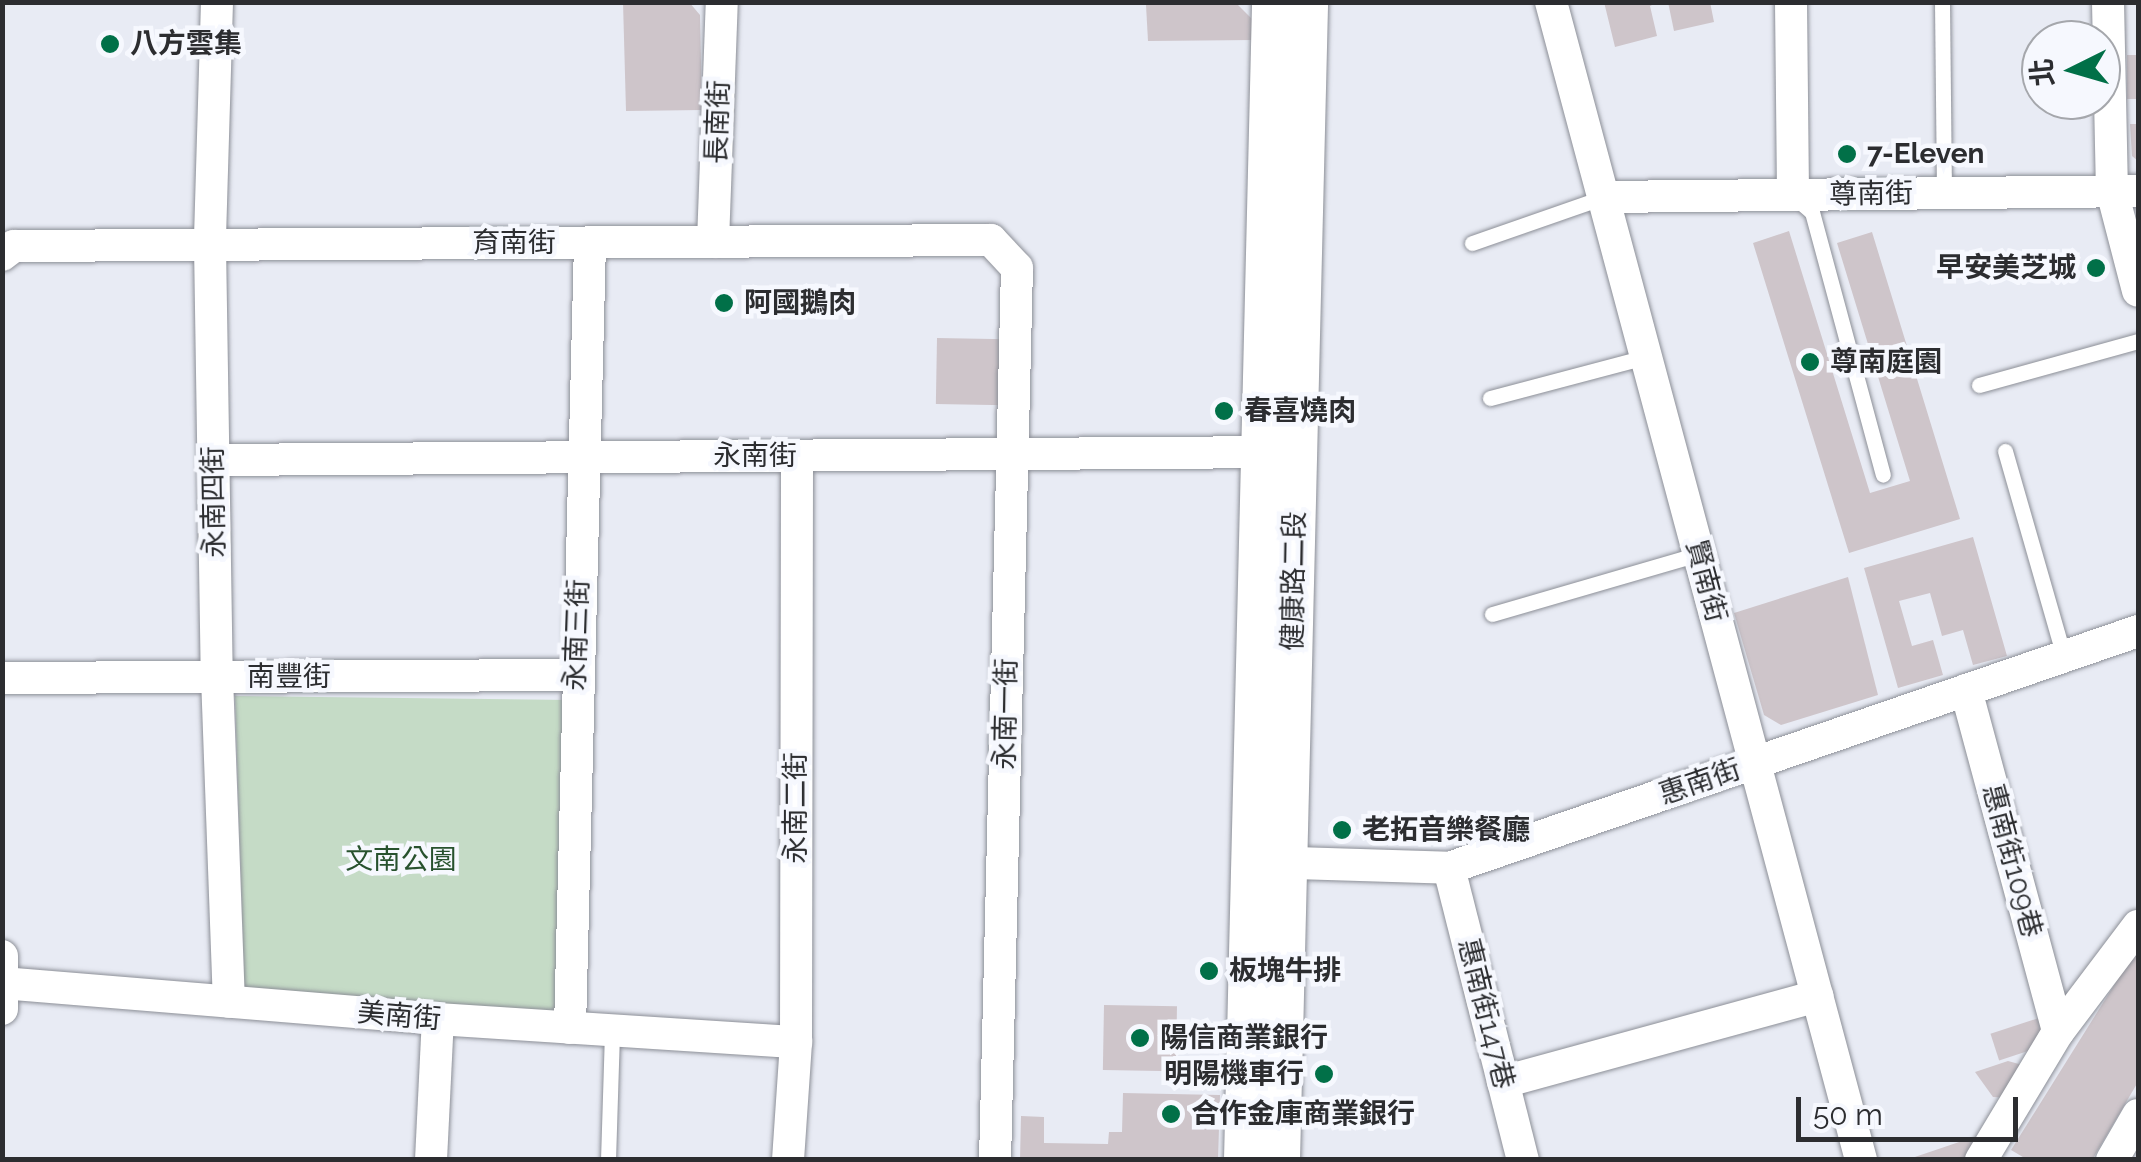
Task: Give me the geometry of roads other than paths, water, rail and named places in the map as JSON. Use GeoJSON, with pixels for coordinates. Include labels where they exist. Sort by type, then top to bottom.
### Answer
{"type":"FeatureCollection","features":[{"type":"Feature","properties":{"kind":"street","name":"永南四街"},"geometry":{"type":"LineString","coordinates":[[216,2],[210,245],[217,678],[230,1002]]}},
{"type":"Feature","properties":{"kind":"street","name":"長南街"},"geometry":{"type":"LineString","coordinates":[[714,242],[722,2]]}},
{"type":"Feature","properties":{"kind":"street","name":"健康路二段"},"geometry":{"type":"LineString","coordinates":[[1244,1160],[1268,862],[1278,452],[1272,2]]}},
{"type":"Feature","properties":{"kind":"street","name":"健康路二段"},"geometry":{"type":"LineString","coordinates":[[1278,452],[1308,2]]}},
{"type":"Feature","properties":{"kind":"street","name":"賢南街"},"geometry":{"type":"LineString","coordinates":[[1550,2],[1861,1160]]}},
{"type":"Feature","properties":{"kind":"street"},"geometry":{"type":"LineString","coordinates":[[1791,2],[1793,195]]}},
{"type":"Feature","properties":{"kind":"street"},"geometry":{"type":"LineString","coordinates":[[2108,2],[2138,292]]}},
{"type":"Feature","properties":{"kind":"street","name":"尊南街"},"geometry":{"type":"LineString","coordinates":[[1604,197],[2125,191]]}},
{"type":"Feature","properties":{"kind":"street","name":"育南街"},"geometry":{"type":"LineString","coordinates":[[2,256],[14,246],[991,240],[1017,268]]}},
{"type":"Feature","properties":{"kind":"street","name":"永南三街"},"geometry":{"type":"LineString","coordinates":[[570,1028],[590,243]]}},
{"type":"Feature","properties":{"kind":"street","name":"永南一街"},"geometry":{"type":"LineString","coordinates":[[996,1160],[1017,268]]}},
{"type":"Feature","properties":{"kind":"street","name":"永南街"},"geometry":{"type":"LineString","coordinates":[[214,460],[1278,452]]}},
{"type":"Feature","properties":{"kind":"street","name":"永南二街"},"geometry":{"type":"LineString","coordinates":[[788,1160],[796,1042],[796,456]]}},
{"type":"Feature","properties":{"kind":"street","name":"惠南街"},"geometry":{"type":"LineString","coordinates":[[1268,862],[1449,868],[2138,631]]}},
{"type":"Feature","properties":{"kind":"street","name":"南豐街"},"geometry":{"type":"LineString","coordinates":[[2,678],[576,675]]}},
{"type":"Feature","properties":{"kind":"street","name":"惠南街109巷"},"geometry":{"type":"LineString","coordinates":[[1966,690],[2058,1032]]}},
{"type":"Feature","properties":{"kind":"street","name":"健康路二段"},"geometry":{"type":"LineString","coordinates":[[1268,862],[1280,1160]]}},
{"type":"Feature","properties":{"kind":"street","name":"惠南街147巷"},"geometry":{"type":"LineString","coordinates":[[1449,868],[1523,1160]]}},
{"type":"Feature","properties":{"kind":"street"},"geometry":{"type":"LineString","coordinates":[[1980,1160],[2058,1032],[2138,926]]}},
{"type":"Feature","properties":{"kind":"street"},"geometry":{"type":"LineString","coordinates":[[2,956],[2,1008]]}},
{"type":"Feature","properties":{"kind":"street","name":"美南街"},"geometry":{"type":"LineString","coordinates":[[3,984],[438,1019],[796,1042]]}},
{"type":"Feature","properties":{"kind":"street"},"geometry":{"type":"LineString","coordinates":[[1503,1082],[1817,996]]}},
{"type":"Feature","properties":{"kind":"street"},"geometry":{"type":"LineString","coordinates":[[430,1160],[438,1019]]}},
{"type":"Feature","properties":{"kind":"street"},"geometry":{"type":"LineString","coordinates":[[2112,1160],[2138,1114]]}},
{"type":"Feature","properties":{"kind":"lane"},"geometry":{"type":"LineString","coordinates":[[1942,2],[1944,193]]}},
{"type":"Feature","properties":{"kind":"lane"},"geometry":{"type":"LineString","coordinates":[[1793,195],[1812,212],[1882,475]]}},
{"type":"Feature","properties":{"kind":"lane"},"geometry":{"type":"LineString","coordinates":[[1472,243],[1604,197]]}},
{"type":"Feature","properties":{"kind":"lane"},"geometry":{"type":"LineString","coordinates":[[1980,385],[2138,341]]}},
{"type":"Feature","properties":{"kind":"lane"},"geometry":{"type":"LineString","coordinates":[[1490,398],[1646,356]]}},
{"type":"Feature","properties":{"kind":"lane"},"geometry":{"type":"LineString","coordinates":[[2006,451],[2064,656]]}},
{"type":"Feature","properties":{"kind":"lane"},"geometry":{"type":"LineString","coordinates":[[1492,614],[1698,554]]}},
{"type":"Feature","properties":{"kind":"lane"},"geometry":{"type":"LineString","coordinates":[[608,1160],[612,1030]]}},
{"type":"Feature","properties":{"kind":"place","name":"八方雲集"},"geometry":{"type":"Point","coordinates":[110,44]}},
{"type":"Feature","properties":{"kind":"place","name":"7-Eleven"},"geometry":{"type":"Point","coordinates":[1847,154]}},
{"type":"Feature","properties":{"kind":"place","name":"早安美芝城"},"geometry":{"type":"Point","coordinates":[2096,268]}},
{"type":"Feature","properties":{"kind":"place","name":"阿國鵝肉"},"geometry":{"type":"Point","coordinates":[724,303]}},
{"type":"Feature","properties":{"kind":"place","name":"尊南庭園"},"geometry":{"type":"Point","coordinates":[1810,362]}},
{"type":"Feature","properties":{"kind":"place","name":"春喜燒肉"},"geometry":{"type":"Point","coordinates":[1224,411]}},
{"type":"Feature","properties":{"kind":"place","name":"老拓音樂餐廳"},"geometry":{"type":"Point","coordinates":[1342,830]}},
{"type":"Feature","properties":{"kind":"place","name":"板塊牛排"},"geometry":{"type":"Point","coordinates":[1209,971]}},
{"type":"Feature","properties":{"kind":"place","name":"陽信商業銀行"},"geometry":{"type":"Point","coordinates":[1140,1038]}},
{"type":"Feature","properties":{"kind":"place","name":"明陽機車行"},"geometry":{"type":"Point","coordinates":[1324,1074]}},
{"type":"Feature","properties":{"kind":"place","name":"合作金庫商業銀行"},"geometry":{"type":"Point","coordinates":[1171,1114]}},
{"type":"Feature","properties":{"kind":"park label","name":"文南公園"},"geometry":{"type":"Point","coordinates":[401,860]}}]}
